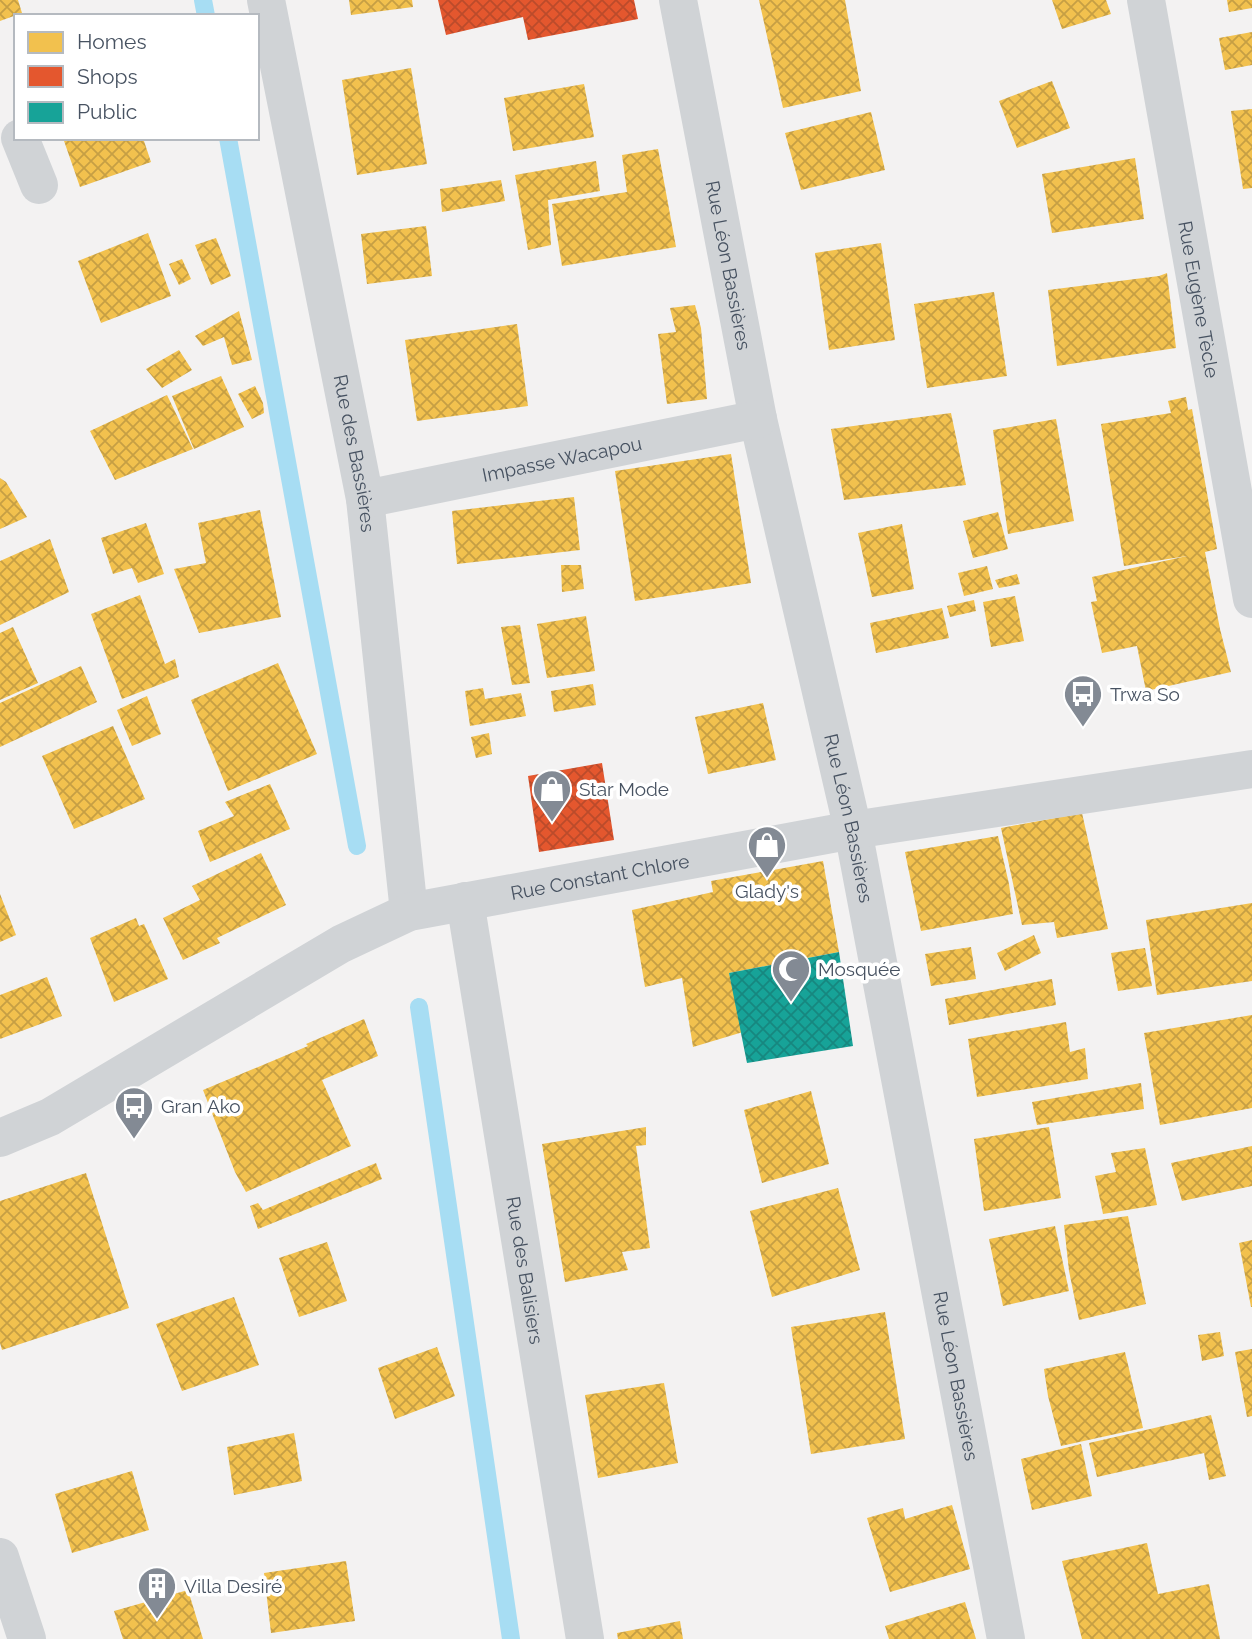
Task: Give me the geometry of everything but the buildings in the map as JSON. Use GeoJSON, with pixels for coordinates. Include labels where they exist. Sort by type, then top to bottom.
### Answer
{"type":"FeatureCollection","features":[{"type":"Feature","properties":{"kind":"street","name":"Rue des Bassières"},"geometry":{"type":"LineString","coordinates":[[266,0],[365,499],[409,912]]}},
{"type":"Feature","properties":{"kind":"street","name":"Rue Léon Bassières"},"geometry":{"type":"LineString","coordinates":[[678,0],[758,419],[853,830],[1006,1639]]}},
{"type":"Feature","properties":{"kind":"street","name":"Rue Eugène Tècle"},"geometry":{"type":"LineString","coordinates":[[1146,0],[1252,599]]}},
{"type":"Feature","properties":{"kind":"street"},"geometry":{"type":"LineString","coordinates":[[0,116],[14,131]]}},
{"type":"Feature","properties":{"kind":"street"},"geometry":{"type":"LineString","coordinates":[[21,140],[39,185]]}},
{"type":"Feature","properties":{"kind":"street","name":"Impasse Wacapou"},"geometry":{"type":"LineString","coordinates":[[365,499],[758,419]]}},
{"type":"Feature","properties":{"kind":"street","name":"Rue Constant Chlore"},"geometry":{"type":"LineString","coordinates":[[0,1138],[50,1117],[341,944],[409,912],[853,830],[1252,769]]}},
{"type":"Feature","properties":{"kind":"street","name":"Rue des Balisiers"},"geometry":{"type":"LineString","coordinates":[[465,901],[585,1639]]}},
{"type":"Feature","properties":{"kind":"street"},"geometry":{"type":"LineString","coordinates":[[0,1557],[27,1639]]}},
{"type":"Feature","properties":{"kind":"waterway"},"geometry":{"type":"LineString","coordinates":[[203,0],[206,14]]}},
{"type":"Feature","properties":{"kind":"waterway"},"geometry":{"type":"LineString","coordinates":[[228,140],[357,846]]}},
{"type":"Feature","properties":{"kind":"waterway"},"geometry":{"type":"LineString","coordinates":[[419,1007],[511,1639]]}},
{"type":"Feature","properties":{"kind":"place","name":"Trwa So"},"geometry":{"type":"Point","coordinates":[1083,728]}},
{"type":"Feature","properties":{"kind":"place","name":"Star Mode"},"geometry":{"type":"Point","coordinates":[552,823]}},
{"type":"Feature","properties":{"kind":"place","name":"Glady's"},"geometry":{"type":"Point","coordinates":[767,879]}},
{"type":"Feature","properties":{"kind":"place","name":"Mosquée"},"geometry":{"type":"Point","coordinates":[791,1003]}},
{"type":"Feature","properties":{"kind":"place","name":"Gran Ako"},"geometry":{"type":"Point","coordinates":[134,1140]}},
{"type":"Feature","properties":{"kind":"place","name":"Villa Desiré"},"geometry":{"type":"Point","coordinates":[157,1620]}}]}
